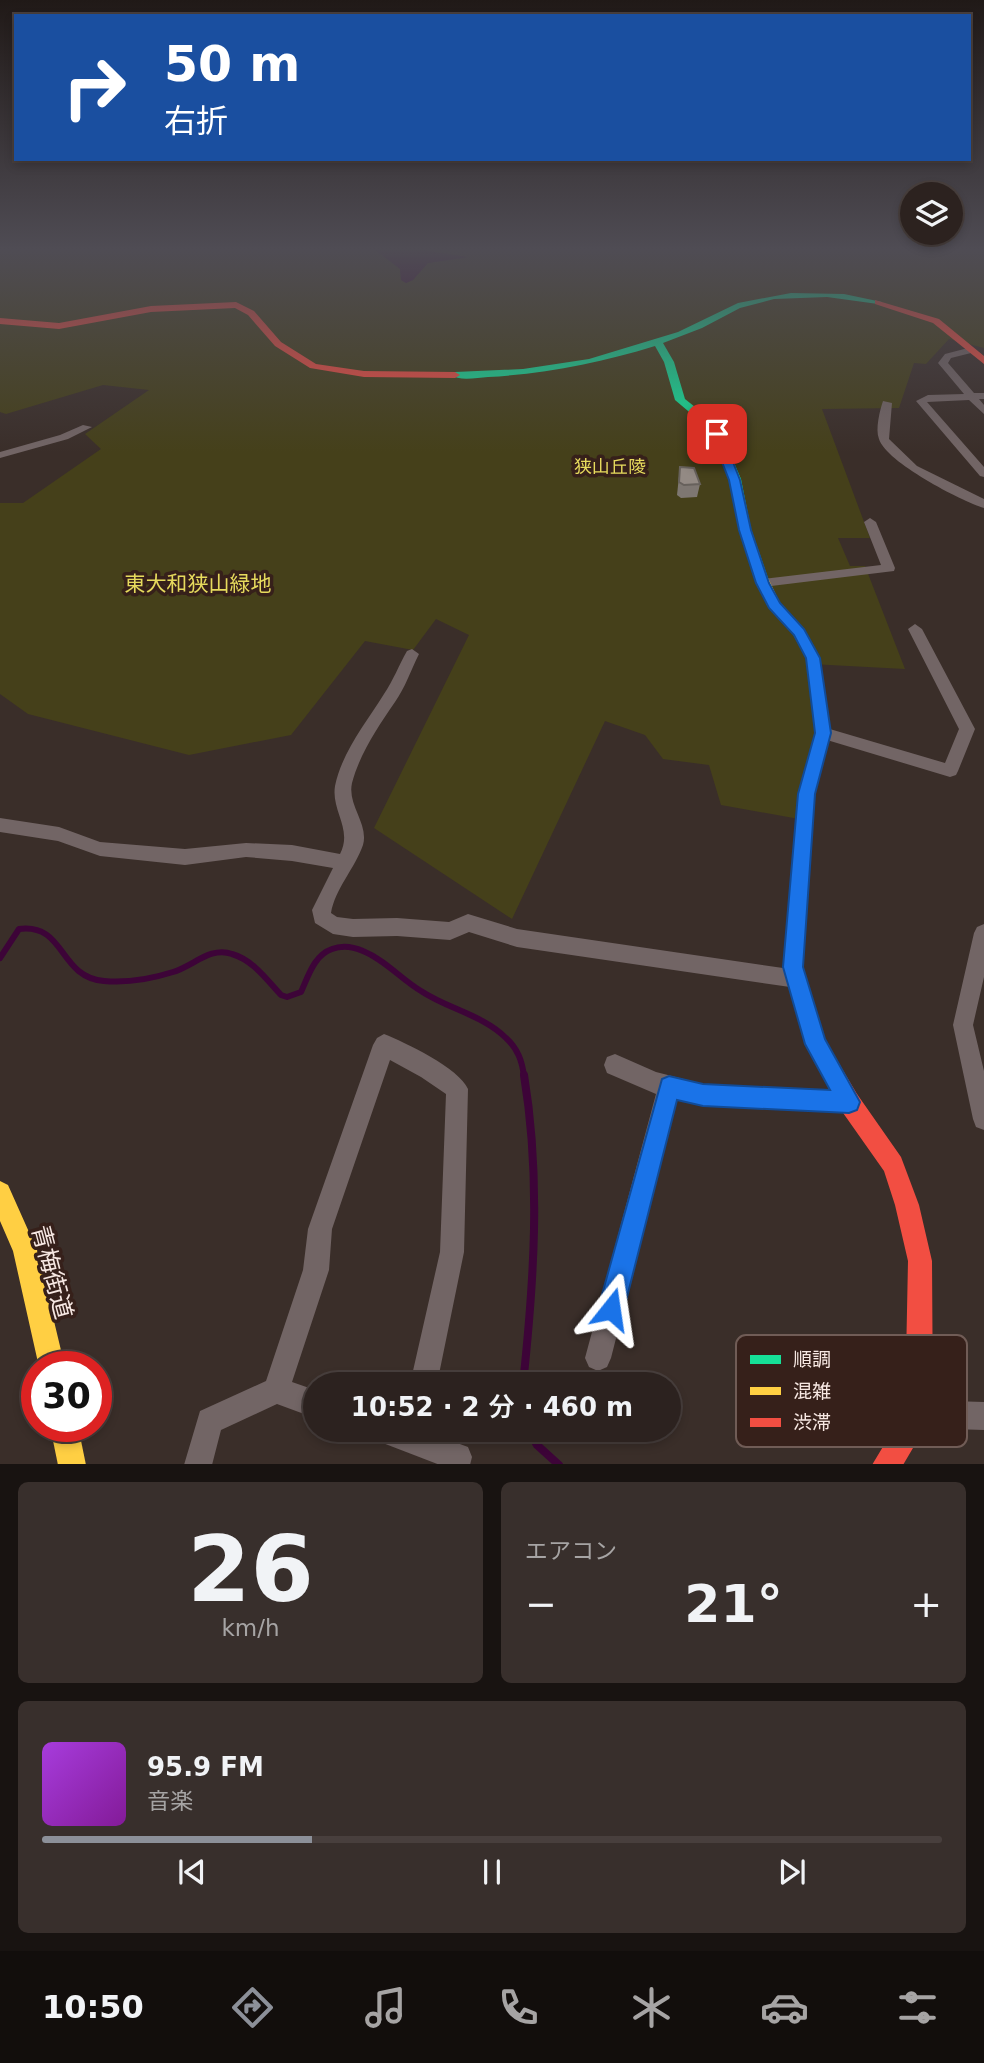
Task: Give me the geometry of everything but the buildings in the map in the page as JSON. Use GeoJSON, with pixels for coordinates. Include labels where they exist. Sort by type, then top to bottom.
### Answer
{"type":"FeatureCollection","features":[{"type":"Feature","properties":{"kind":"street"},"geometry":{"type":"LineString","coordinates":[[0,321],[59,326],[111,316]]}},
{"type":"Feature","properties":{"kind":"street"},"geometry":{"type":"LineString","coordinates":[[253,316],[269,337],[313,366],[344,372],[406,374],[497,374],[550,369],[624,353],[719,316]]}},
{"type":"Feature","properties":{"kind":"street"},"geometry":{"type":"LineString","coordinates":[[924,316],[951,331],[968,351],[984,361]]}},
{"type":"Feature","properties":{"kind":"street"},"geometry":{"type":"LineString","coordinates":[[656,340],[668,362],[680,400],[711,425],[724,450],[735,480],[752,553],[763,583],[774,605],[799,632],[813,658],[823,733],[806,794],[793,967],[816,1044],[849,1102],[893,1164],[907,1205],[920,1261],[920,1335]]}},
{"type":"Feature","properties":{"kind":"street"},"geometry":{"type":"LineString","coordinates":[[968,351],[948,356],[943,363],[984,411]]}},
{"type":"Feature","properties":{"kind":"street"},"geometry":{"type":"LineString","coordinates":[[984,396],[928,398],[921,401],[984,474]]}},
{"type":"Feature","properties":{"kind":"street"},"geometry":{"type":"LineString","coordinates":[[887,403],[884,440],[913,468],[984,504]]}},
{"type":"Feature","properties":{"kind":"street"},"geometry":{"type":"LineString","coordinates":[[0,455],[64,438],[87,427]]}},
{"type":"Feature","properties":{"kind":"street"},"geometry":{"type":"LineString","coordinates":[[763,583],[889,568],[870,522]]}},
{"type":"Feature","properties":{"kind":"street"},"geometry":{"type":"LineString","coordinates":[[823,733],[950,771],[967,729],[915,629]]}},
{"type":"Feature","properties":{"kind":"street"},"geometry":{"type":"LineString","coordinates":[[412,654],[390,698],[375,717],[358,749],[344,783],[342,800],[352,824],[355,842],[321,910],[322,917],[333,925],[450,931],[468,923],[517,938],[797,979]]}},
{"type":"Feature","properties":{"kind":"street"},"geometry":{"type":"LineString","coordinates":[[0,825],[59,834],[100,849],[185,857],[246,850],[292,853],[345,862]]}},
{"type":"Feature","properties":{"kind":"street"},"geometry":{"type":"LineString","coordinates":[[984,933],[962,1025],[984,1119]]}},
{"type":"Feature","properties":{"kind":"street"},"geometry":{"type":"LineString","coordinates":[[276,1390],[316,1270],[320,1228],[384,1045],[429,1069],[457,1089],[452,1252],[427,1372]]}},
{"type":"Feature","properties":{"kind":"street"},"geometry":{"type":"LineString","coordinates":[[615,1065],[656,1083],[703,1095],[849,1102]]}},
{"type":"Feature","properties":{"kind":"street"},"geometry":{"type":"LineString","coordinates":[[598,1358],[669,1087]]}},
{"type":"Feature","properties":{"kind":"street","name":"青梅街道"},"geometry":{"type":"LineString","coordinates":[[0,1193],[25,1250],[48,1351]]}},
{"type":"Feature","properties":{"kind":"street"},"geometry":{"type":"LineString","coordinates":[[198,1464],[210,1421],[276,1390],[303,1400]]}},
{"type":"Feature","properties":{"kind":"street"},"geometry":{"type":"LineString","coordinates":[[67,1442],[72,1464]]}},
{"type":"Feature","properties":{"kind":"street"},"geometry":{"type":"LineString","coordinates":[[427,1442],[458,1457],[456,1464]]}},
{"type":"Feature","properties":{"kind":"street"},"geometry":{"type":"LineString","coordinates":[[887,1464],[898,1447]]}},
{"type":"Feature","properties":{"kind":"green space","name":"狭山丘陵"},"geometry":{"type":"Polygon","coordinates":[[[0,316],[984,316],[984,348],[949,339],[926,364],[914,363],[899,408],[822,409],[870,538],[838,538],[850,566],[865,566],[905,669],[811,664],[821,719],[799,819],[721,805],[709,765],[663,759],[645,735],[605,721],[512,919],[374,828],[469,635],[436,619],[413,650],[365,641],[291,735],[189,755],[28,714],[0,694],[0,503],[23,503],[101,449],[85,434],[149,390],[103,385],[6,414],[0,412],[0,316]]]}},
{"type":"Feature","properties":{"kind":"waterway"},"geometry":{"type":"LineString","coordinates":[[0,958],[19,929],[34,929],[46,934],[78,970],[89,977],[104,981],[156,977],[209,955],[224,952],[247,961],[281,995],[287,997],[301,992],[312,967],[326,952],[340,947],[352,948],[379,959],[431,997],[497,1030],[516,1051],[524,1076]]}},
{"type":"Feature","properties":{"kind":"waterway"},"geometry":{"type":"LineString","coordinates":[[524,1075],[533,1152],[534,1191],[533,1268],[524,1372]]}},
{"type":"Feature","properties":{"kind":"waterway"},"geometry":{"type":"LineString","coordinates":[[535,1442],[558,1464]]}},
{"type":"Feature","properties":{"kind":"traffic: fast"},"geometry":{"type":"LineString","coordinates":[[455,375],[500,374],[589,362],[681,334],[718,316]]}},
{"type":"Feature","properties":{"kind":"traffic: fast"},"geometry":{"type":"LineString","coordinates":[[656,340],[669,362],[680,400],[711,425],[717,434],[735,479],[745,529],[761,578]]}},
{"type":"Feature","properties":{"kind":"traffic: slow"},"geometry":{"type":"LineString","coordinates":[[761,578],[774,605],[799,632],[813,658],[823,733],[806,794],[793,967],[812,1029]]}},
{"type":"Feature","properties":{"kind":"traffic: slow"},"geometry":{"type":"LineString","coordinates":[[0,1193],[25,1250],[48,1351]]}},
{"type":"Feature","properties":{"kind":"traffic: slow"},"geometry":{"type":"LineString","coordinates":[[67,1442],[72,1464]]}},
{"type":"Feature","properties":{"kind":"traffic: jam"},"geometry":{"type":"LineString","coordinates":[[0,321],[59,326],[111,316]]}},
{"type":"Feature","properties":{"kind":"traffic: jam"},"geometry":{"type":"LineString","coordinates":[[254,316],[278,344],[313,366],[364,374],[455,375]]}},
{"type":"Feature","properties":{"kind":"traffic: jam"},"geometry":{"type":"LineString","coordinates":[[922,316],[936,321],[984,361]]}},
{"type":"Feature","properties":{"kind":"traffic: jam"},"geometry":{"type":"LineString","coordinates":[[812,1029],[816,1044],[849,1102],[893,1165],[907,1205],[920,1261],[920,1335]]}},
{"type":"Feature","properties":{"kind":"traffic: jam"},"geometry":{"type":"LineString","coordinates":[[887,1464],[898,1447]]}},
{"type":"Feature","properties":{"kind":"route"},"geometry":{"type":"LineString","coordinates":[[611,1309],[669,1087],[703,1095],[849,1102],[816,1044],[793,967],[805,842],[806,794],[823,733],[813,658],[799,632],[774,605],[763,583],[745,530],[735,480],[717,434]]}},
{"type":"Feature","properties":{"kind":"park label","name":"東大和狭山緑地"},"geometry":{"type":"Point","coordinates":[198,584]}}]}
